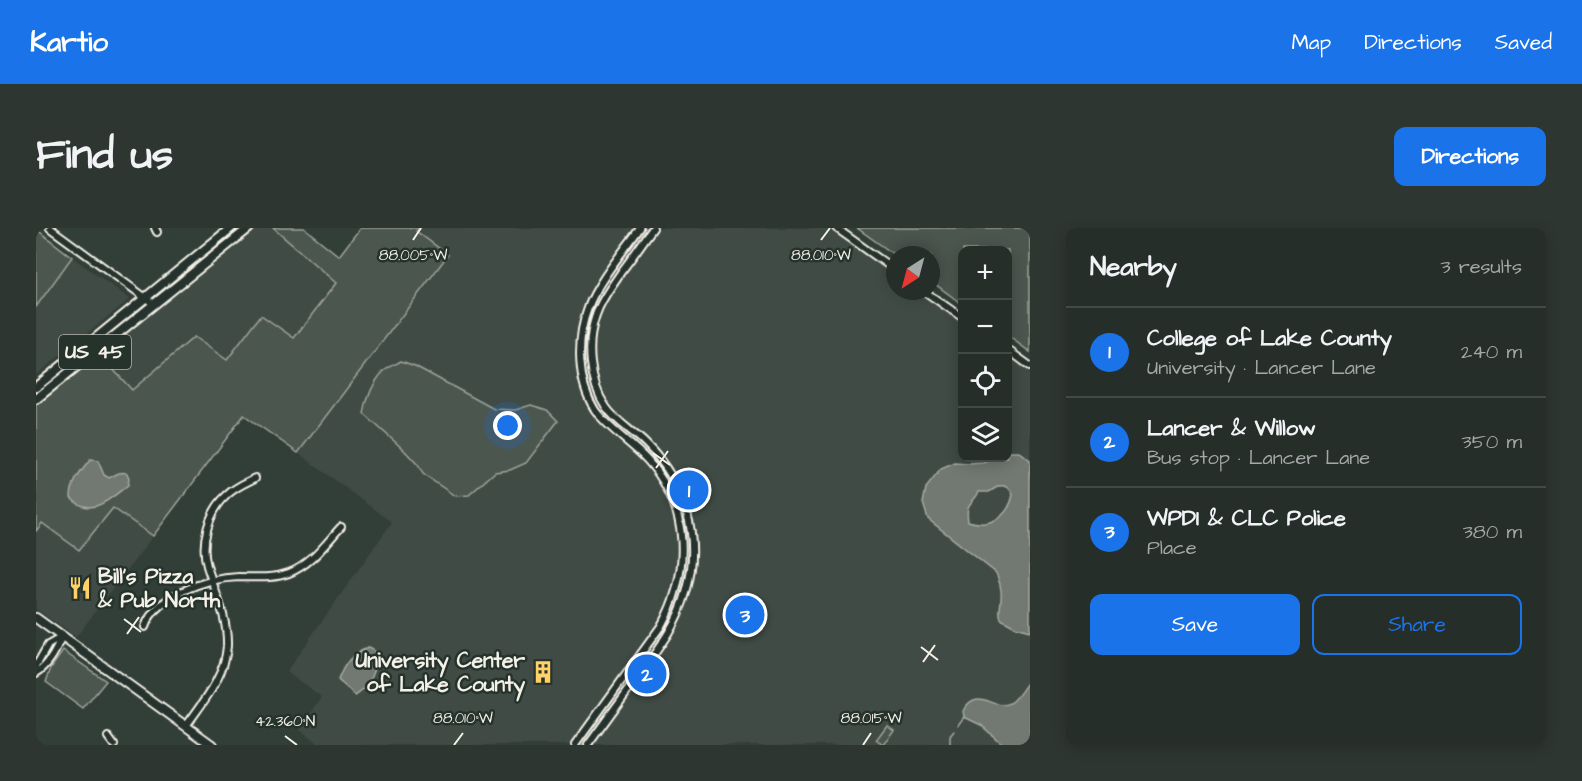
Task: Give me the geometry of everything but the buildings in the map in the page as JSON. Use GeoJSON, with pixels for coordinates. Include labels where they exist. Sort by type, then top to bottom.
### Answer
{"type":"FeatureCollection","features":[{"type":"Feature","properties":{"kind":"main road","name":"US 45"},"geometry":{"type":"LineString","coordinates":[[36,387],[231,228]]}},
{"type":"Feature","properties":{"kind":"main road","name":"US 45"},"geometry":{"type":"LineString","coordinates":[[36,399],[249,228]]}},
{"type":"Feature","properties":{"kind":"main road"},"geometry":{"type":"LineString","coordinates":[[36,618],[212,745]]}},
{"type":"Feature","properties":{"kind":"street"},"geometry":{"type":"LineString","coordinates":[[50,228],[154,304]]}},
{"type":"Feature","properties":{"kind":"street"},"geometry":{"type":"LineString","coordinates":[[575,745],[661,626],[674,599],[682,562],[681,530],[669,492],[646,459],[598,414],[590,399],[582,370],[580,343],[587,309],[599,287],[640,228]]}},
{"type":"Feature","properties":{"kind":"street"},"geometry":{"type":"LineString","coordinates":[[588,745],[671,628],[683,602],[692,564],[693,545],[689,519],[672,476],[652,450],[606,407],[597,390],[592,370],[591,336],[595,317],[607,292],[653,228]]}},
{"type":"Feature","properties":{"kind":"street"},"geometry":{"type":"LineString","coordinates":[[836,228],[886,264]]}},
{"type":"Feature","properties":{"kind":"street"},"geometry":{"type":"LineString","coordinates":[[937,300],[958,315]]}},
{"type":"Feature","properties":{"kind":"street"},"geometry":{"type":"LineString","coordinates":[[1012,353],[1030,366]]}},
{"type":"Feature","properties":{"kind":"street"},"geometry":{"type":"LineString","coordinates":[[186,726],[217,680],[227,647],[226,626],[206,564],[205,545],[210,521],[226,495],[255,478]]}},
{"type":"Feature","properties":{"kind":"street"},"geometry":{"type":"LineString","coordinates":[[145,627],[152,613],[160,605],[188,590],[212,581],[237,577],[270,577],[290,572],[311,560],[341,527]]}},
{"type":"Feature","properties":{"kind":"street"},"geometry":{"type":"LineString","coordinates":[[36,666],[48,645],[62,637]]}},
{"type":"Feature","properties":{"kind":"street"},"geometry":{"type":"LineString","coordinates":[[36,673],[42,670],[62,637]]}},
{"type":"Feature","properties":{"kind":"street"},"geometry":{"type":"LineString","coordinates":[[108,737],[114,745]]}},
{"type":"Feature","properties":{"kind":"shaded area"},"geometry":{"type":"Polygon","coordinates":[[[249,228],[273,228],[336,283],[293,338],[227,360],[194,337],[132,390],[98,353],[249,228]]]}},
{"type":"Feature","properties":{"kind":"shaded area"},"geometry":{"type":"Polygon","coordinates":[[[273,228],[304,228],[339,256],[360,228],[420,228],[416,231],[448,255],[298,453],[244,415],[153,536],[113,508],[79,550],[42,523],[36,531],[36,403],[98,353],[132,390],[194,337],[227,360],[261,315],[294,338],[336,283],[273,228]]]}},
{"type":"Feature","properties":{"kind":"shaded area"},"geometry":{"type":"Polygon","coordinates":[[[412,228],[829,228],[886,269],[886,300],[929,300],[958,321],[958,462],[1012,462],[1012,359],[1030,372],[1030,745],[319,745],[299,730],[322,697],[286,672],[392,522],[298,453],[448,255],[412,228]]]}},
{"type":"Feature","properties":{"kind":"shaded area"},"geometry":{"type":"Polygon","coordinates":[[[644,228],[649,228],[619,271],[616,268],[644,228]]]}},
{"type":"Feature","properties":{"kind":"shaded area"},"geometry":{"type":"Polygon","coordinates":[[[857,228],[1030,228],[1030,352],[1012,339],[1012,246],[958,246],[958,301],[940,288],[940,246],[886,246],[886,249],[857,228]]]}},
{"type":"Feature","properties":{"kind":"shaded area"},"geometry":{"type":"Polygon","coordinates":[[[36,229],[72,257],[36,307],[36,229]]]}},
{"type":"Feature","properties":{"kind":"shaded area"},"geometry":{"type":"Polygon","coordinates":[[[72,257],[130,299],[36,375],[36,307],[72,257]]]}},
{"type":"Feature","properties":{"kind":"shaded area"},"geometry":{"type":"Polygon","coordinates":[[[600,291],[603,293],[593,319],[588,362],[593,389],[609,416],[621,427],[619,430],[605,416],[595,401],[584,365],[587,327],[600,291]]]}},
{"type":"Feature","properties":{"kind":"shaded area"},"geometry":{"type":"Polygon","coordinates":[[[401,361],[415,366],[494,409],[515,410],[531,405],[547,410],[558,421],[526,463],[510,470],[495,472],[469,495],[455,496],[423,474],[404,450],[364,414],[368,397],[377,380],[384,371],[401,361]]]}},
{"type":"Feature","properties":{"kind":"shaded area"},"geometry":{"type":"Polygon","coordinates":[[[641,443],[662,467],[677,493],[674,495],[658,468],[638,446],[641,443]]]}},
{"type":"Feature","properties":{"kind":"shaded area"},"geometry":{"type":"Polygon","coordinates":[[[1012,452],[1019,452],[1030,460],[1030,631],[1015,627],[1001,619],[1001,589],[996,573],[928,519],[923,503],[926,488],[941,469],[955,463],[1012,462],[1012,452]],[[999,486],[989,492],[979,492],[968,507],[968,521],[991,522],[1003,515],[1013,495],[1008,488],[999,486]]]}},
{"type":"Feature","properties":{"kind":"shaded area"},"geometry":{"type":"Polygon","coordinates":[[[90,460],[98,461],[104,475],[109,478],[127,473],[129,478],[128,485],[108,500],[93,507],[86,507],[71,498],[71,492],[77,478],[90,460]]]}},
{"type":"Feature","properties":{"kind":"shaded area"},"geometry":{"type":"Polygon","coordinates":[[[113,507],[153,536],[76,637],[36,609],[36,531],[42,523],[113,507]]]}},
{"type":"Feature","properties":{"kind":"shaded area"},"geometry":{"type":"Polygon","coordinates":[[[684,570],[688,570],[680,600],[657,645],[653,642],[673,608],[684,570]]]}},
{"type":"Feature","properties":{"kind":"shaded area"},"geometry":{"type":"Polygon","coordinates":[[[368,648],[374,651],[378,660],[368,685],[355,696],[338,680],[349,660],[368,648]]]}},
{"type":"Feature","properties":{"kind":"shaded area"},"geometry":{"type":"Polygon","coordinates":[[[63,651],[106,681],[83,709],[46,682],[51,668],[63,651]]]}},
{"type":"Feature","properties":{"kind":"shaded area"},"geometry":{"type":"Polygon","coordinates":[[[638,663],[642,666],[584,745],[579,745],[638,663]]]}},
{"type":"Feature","properties":{"kind":"shaded area"},"geometry":{"type":"Polygon","coordinates":[[[1030,679],[1030,745],[1003,745],[981,725],[964,717],[963,711],[969,703],[975,700],[981,699],[1000,705],[1013,701],[1030,679]]]}},
{"type":"Feature","properties":{"kind":"shaded area"},"geometry":{"type":"Polygon","coordinates":[[[887,725],[894,730],[883,745],[876,740],[887,725]]]}},
{"type":"Feature","properties":{"kind":"waterway"},"geometry":{"type":"LineString","coordinates":[[958,725],[964,717]]}},
{"type":"Feature","properties":{"kind":"waterway"},"geometry":{"type":"LineString","coordinates":[[950,745],[950,736],[954,731]]}},
{"type":"Feature","properties":{"kind":"place","name":"College of Lake County"},"geometry":{"type":"Point","coordinates":[689,490]}},
{"type":"Feature","properties":{"kind":"place","name":"Bill's Pizza & Pub North"},"geometry":{"type":"Point","coordinates":[80,588]}},
{"type":"Feature","properties":{"kind":"place","name":"WPDI & CLC Police"},"geometry":{"type":"Point","coordinates":[745,615]}},
{"type":"Feature","properties":{"kind":"place","name":"University Center of Lake County"},"geometry":{"type":"Point","coordinates":[543,672]}},
{"type":"Feature","properties":{"kind":"place","name":"Lancer & Willow"},"geometry":{"type":"Point","coordinates":[647,674]}}]}
